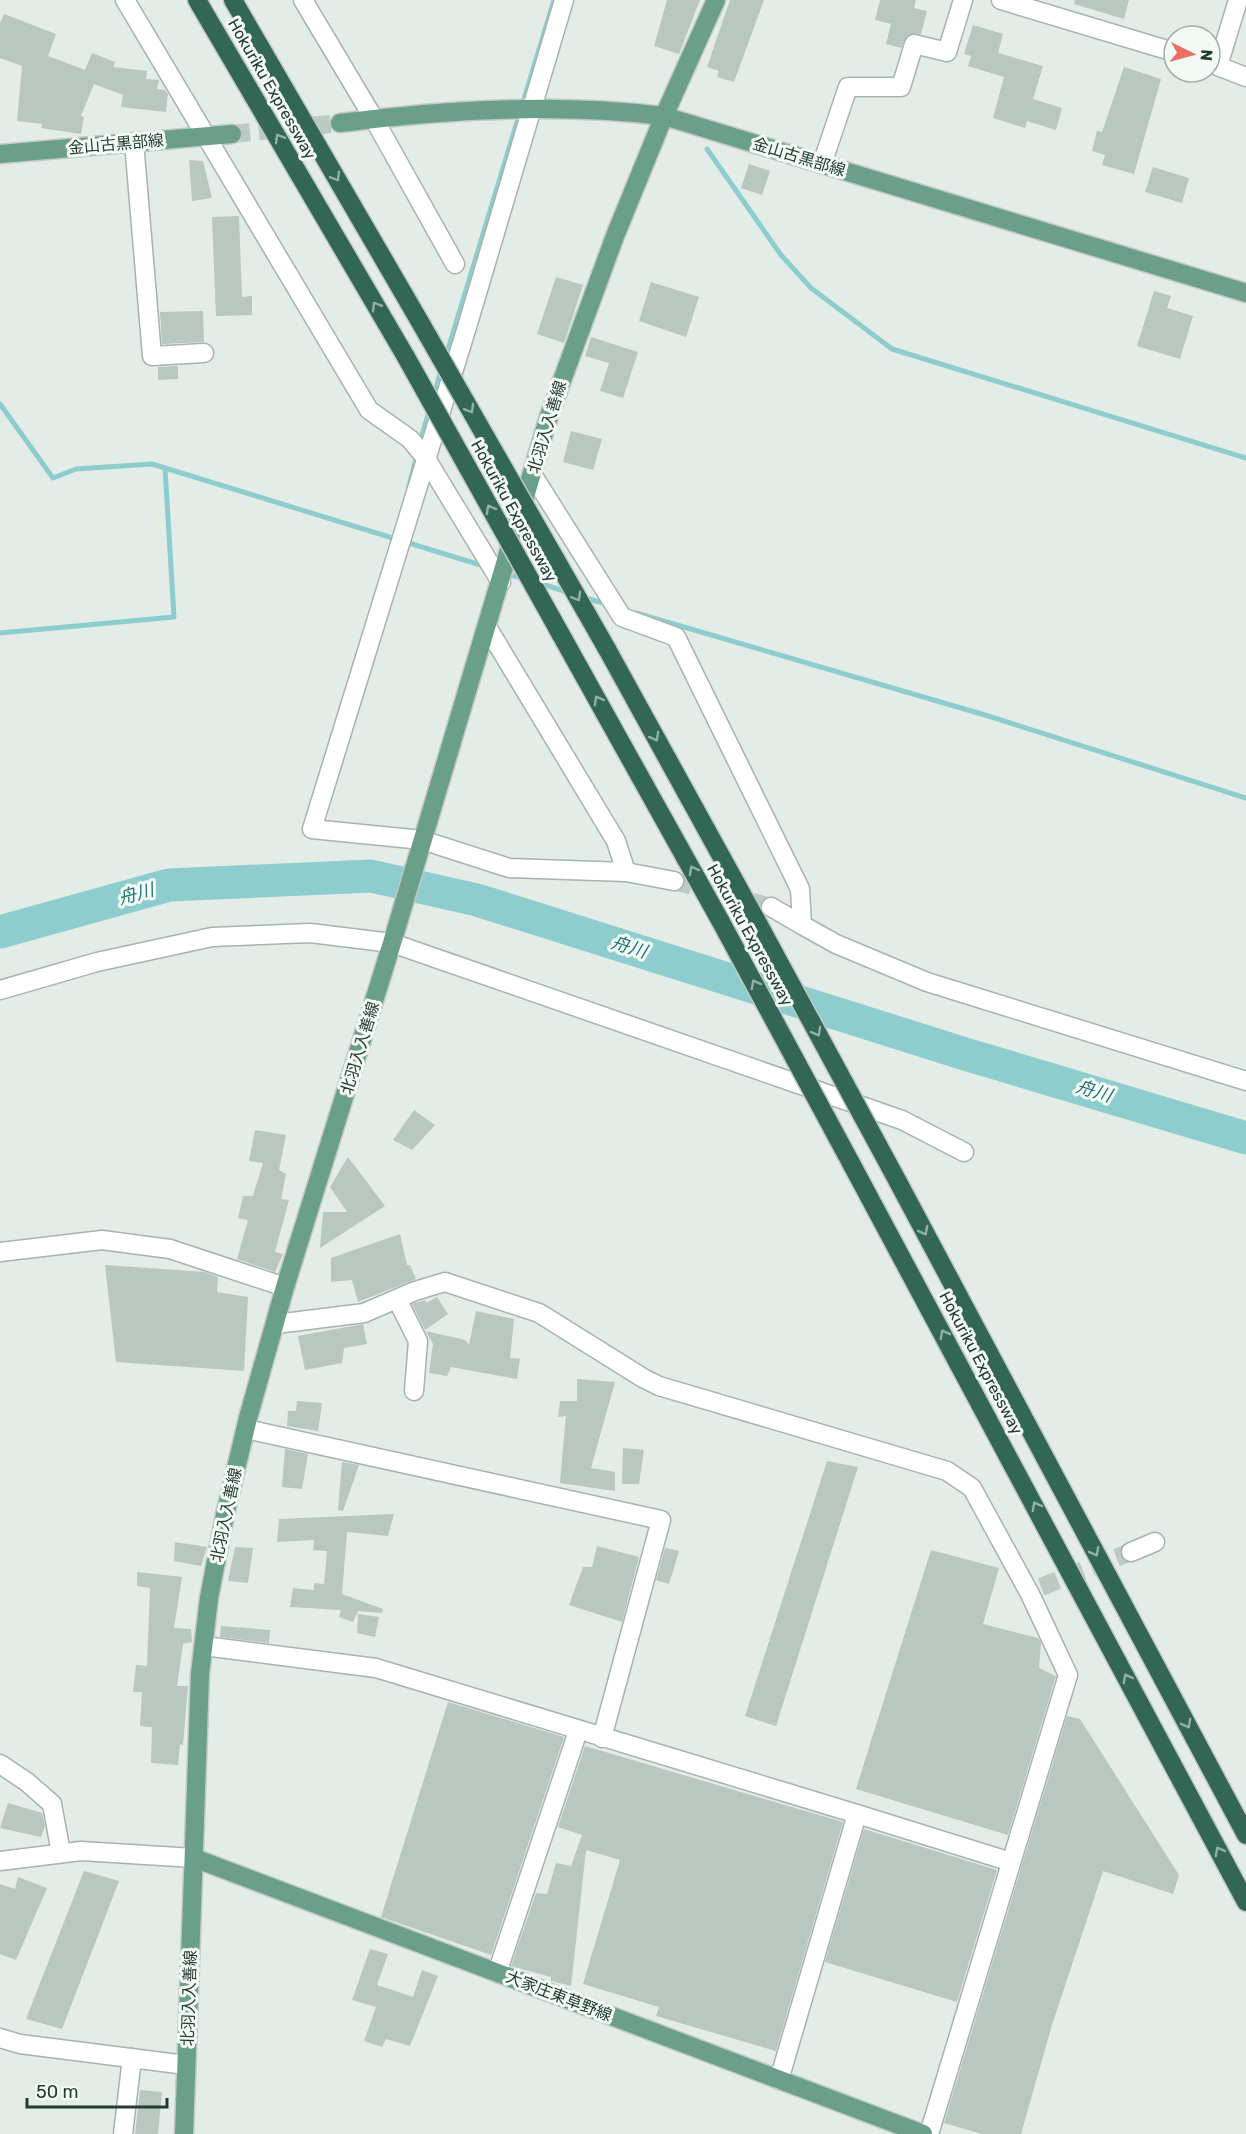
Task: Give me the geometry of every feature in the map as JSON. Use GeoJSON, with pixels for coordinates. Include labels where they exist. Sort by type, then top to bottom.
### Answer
{"type":"FeatureCollection","features":[{"type":"Feature","properties":{"kind":"highway","name":"Hokuriku Expressway"},"geometry":{"type":"LineString","coordinates":[[197,0],[406,357],[721,921],[1246,1902]]}},
{"type":"Feature","properties":{"kind":"highway","name":"Hokuriku Expressway"},"geometry":{"type":"LineString","coordinates":[[232,0],[607,649],[897,1180],[1246,1835]]}},
{"type":"Feature","properties":{"kind":"main road","name":"北羽入入善線"},"geometry":{"type":"LineString","coordinates":[[184,2134],[198,1721],[204,1646],[225,1515],[246,1429],[285,1287],[392,943],[532,474],[579,328],[664,116],[716,0]]}},
{"type":"Feature","properties":{"kind":"main road","name":"金山古黒部線"},"geometry":{"type":"LineString","coordinates":[[340,123],[533,107],[591,109],[664,116],[1246,293]]}},
{"type":"Feature","properties":{"kind":"main road","name":"金山古黒部線"},"geometry":{"type":"LineString","coordinates":[[0,154],[232,134]]}},
{"type":"Feature","properties":{"kind":"main road","name":"大家庄東草野線"},"geometry":{"type":"LineString","coordinates":[[194,1858],[923,2134]]}},
{"type":"Feature","properties":{"kind":"street"},"geometry":{"type":"LineString","coordinates":[[125,0],[369,410],[410,439],[425,457],[501,582]]}},
{"type":"Feature","properties":{"kind":"street"},"geometry":{"type":"LineString","coordinates":[[303,0],[374,119],[455,264]]}},
{"type":"Feature","properties":{"kind":"street"},"geometry":{"type":"LineString","coordinates":[[564,0],[312,829],[421,845],[509,868],[626,872],[675,881]]}},
{"type":"Feature","properties":{"kind":"street"},"geometry":{"type":"LineString","coordinates":[[822,164],[848,87],[901,87],[914,44],[947,52],[963,0]]}},
{"type":"Feature","properties":{"kind":"street"},"geometry":{"type":"LineString","coordinates":[[1001,0],[1162,48]]}},
{"type":"Feature","properties":{"kind":"street"},"geometry":{"type":"LineString","coordinates":[[1222,43],[1238,0]]}},
{"type":"Feature","properties":{"kind":"street"},"geometry":{"type":"LineString","coordinates":[[1222,68],[1246,77]]}},
{"type":"Feature","properties":{"kind":"street"},"geometry":{"type":"LineString","coordinates":[[134,142],[152,356],[204,353]]}},
{"type":"Feature","properties":{"kind":"street"},"geometry":{"type":"LineString","coordinates":[[532,474],[622,617],[676,637],[800,889],[802,925]]}},
{"type":"Feature","properties":{"kind":"street"},"geometry":{"type":"LineString","coordinates":[[487,627],[616,841],[626,872]]}},
{"type":"Feature","properties":{"kind":"street"},"geometry":{"type":"LineString","coordinates":[[771,907],[836,944],[927,982],[1246,1081]]}},
{"type":"Feature","properties":{"kind":"street"},"geometry":{"type":"LineString","coordinates":[[0,990],[97,962],[212,937],[310,933],[392,943],[902,1120],[964,1152]]}},
{"type":"Feature","properties":{"kind":"street"},"geometry":{"type":"LineString","coordinates":[[0,1252],[102,1240],[170,1249],[285,1287]]}},
{"type":"Feature","properties":{"kind":"street"},"geometry":{"type":"LineString","coordinates":[[276,1324],[364,1313],[445,1282],[539,1313],[659,1386],[947,1471],[972,1488],[1036,1590],[1068,1676],[929,2134]]}},
{"type":"Feature","properties":{"kind":"street"},"geometry":{"type":"LineString","coordinates":[[397,1299],[418,1341],[414,1390]]}},
{"type":"Feature","properties":{"kind":"street"},"geometry":{"type":"LineString","coordinates":[[246,1429],[661,1520],[602,1738]]}},
{"type":"Feature","properties":{"kind":"street"},"geometry":{"type":"LineString","coordinates":[[1131,1552],[1155,1542]]}},
{"type":"Feature","properties":{"kind":"street"},"geometry":{"type":"LineString","coordinates":[[204,1646],[376,1668],[1011,1862]]}},
{"type":"Feature","properties":{"kind":"street"},"geometry":{"type":"LineString","coordinates":[[497,1973],[578,1731]]}},
{"type":"Feature","properties":{"kind":"street"},"geometry":{"type":"LineString","coordinates":[[0,1764],[27,1782],[52,1804],[61,1853]]}},
{"type":"Feature","properties":{"kind":"street"},"geometry":{"type":"LineString","coordinates":[[779,2080],[857,1814]]}},
{"type":"Feature","properties":{"kind":"street"},"geometry":{"type":"LineString","coordinates":[[0,1861],[81,1851],[194,1858]]}},
{"type":"Feature","properties":{"kind":"street"},"geometry":{"type":"LineString","coordinates":[[0,2038],[20,2044],[186,2065]]}},
{"type":"Feature","properties":{"kind":"street"},"geometry":{"type":"LineString","coordinates":[[123,2134],[132,2058]]}},
{"type":"Feature","properties":{"kind":"building"},"geometry":{"type":"Polygon","coordinates":[[[667,0],[700,0],[679,54],[654,46],[667,0]]]}},
{"type":"Feature","properties":{"kind":"building"},"geometry":{"type":"Polygon","coordinates":[[[730,0],[764,0],[734,82],[717,77],[719,71],[707,67],[730,0]]]}},
{"type":"Feature","properties":{"kind":"building"},"geometry":{"type":"Polygon","coordinates":[[[880,0],[916,0],[914,8],[927,11],[921,34],[907,36],[901,48],[886,44],[891,24],[875,20],[880,0]]]}},
{"type":"Feature","properties":{"kind":"building"},"geometry":{"type":"Polygon","coordinates":[[[1075,0],[1129,0],[1124,19],[1074,4],[1075,0]]]}},
{"type":"Feature","properties":{"kind":"building"},"geometry":{"type":"Polygon","coordinates":[[[4,14],[56,34],[48,56],[85,70],[92,53],[115,62],[113,67],[147,71],[146,79],[159,80],[157,89],[165,90],[168,94],[166,112],[121,107],[123,95],[94,84],[81,116],[84,117],[81,134],[41,128],[42,124],[17,121],[22,66],[0,58],[0,23],[4,14]]]}},
{"type":"Feature","properties":{"kind":"building"},"geometry":{"type":"Polygon","coordinates":[[[973,25],[1003,34],[998,53],[1043,66],[1033,99],[1062,108],[1056,130],[1027,121],[1025,128],[993,118],[1004,77],[968,66],[971,56],[964,54],[973,25]]]}},
{"type":"Feature","properties":{"kind":"building"},"geometry":{"type":"Polygon","coordinates":[[[1124,67],[1161,79],[1134,174],[1102,165],[1105,155],[1092,151],[1097,131],[1102,132],[1124,67]]]}},
{"type":"Feature","properties":{"kind":"building"},"geometry":{"type":"Polygon","coordinates":[[[189,160],[203,161],[212,198],[192,201],[189,160]]]}},
{"type":"Feature","properties":{"kind":"building"},"geometry":{"type":"Polygon","coordinates":[[[749,164],[770,171],[762,195],[741,188],[749,164]]]}},
{"type":"Feature","properties":{"kind":"building"},"geometry":{"type":"Polygon","coordinates":[[[1153,167],[1189,178],[1182,203],[1145,192],[1153,167]]]}},
{"type":"Feature","properties":{"kind":"building"},"geometry":{"type":"Polygon","coordinates":[[[239,216],[242,297],[252,296],[252,315],[216,316],[212,217],[239,216]]]}},
{"type":"Feature","properties":{"kind":"building"},"geometry":{"type":"Polygon","coordinates":[[[556,277],[583,285],[564,343],[537,334],[556,277]]]}},
{"type":"Feature","properties":{"kind":"building"},"geometry":{"type":"Polygon","coordinates":[[[651,282],[699,297],[686,337],[639,321],[651,282]]]}},
{"type":"Feature","properties":{"kind":"building"},"geometry":{"type":"Polygon","coordinates":[[[1154,291],[1171,296],[1167,308],[1193,316],[1180,359],[1137,346],[1154,291]]]}},
{"type":"Feature","properties":{"kind":"building"},"geometry":{"type":"Polygon","coordinates":[[[203,311],[204,342],[162,344],[160,312],[203,311]]]}},
{"type":"Feature","properties":{"kind":"building"},"geometry":{"type":"Polygon","coordinates":[[[591,337],[638,352],[623,398],[600,391],[609,363],[585,356],[591,337]]]}},
{"type":"Feature","properties":{"kind":"building"},"geometry":{"type":"Polygon","coordinates":[[[178,366],[178,379],[158,380],[158,367],[178,366]]]}},
{"type":"Feature","properties":{"kind":"building"},"geometry":{"type":"Polygon","coordinates":[[[571,431],[602,439],[593,470],[563,462],[571,431]]]}},
{"type":"Feature","properties":{"kind":"building"},"geometry":{"type":"Polygon","coordinates":[[[414,1110],[435,1125],[412,1150],[393,1140],[414,1110]]]}},
{"type":"Feature","properties":{"kind":"building"},"geometry":{"type":"Polygon","coordinates":[[[255,1130],[286,1135],[279,1170],[286,1174],[281,1199],[289,1200],[275,1252],[283,1254],[275,1272],[237,1259],[248,1220],[238,1218],[243,1196],[253,1196],[263,1163],[249,1161],[255,1130]]]}},
{"type":"Feature","properties":{"kind":"building"},"geometry":{"type":"Polygon","coordinates":[[[348,1157],[385,1206],[320,1248],[323,1212],[347,1212],[330,1187],[348,1157]]]}},
{"type":"Feature","properties":{"kind":"building"},"geometry":{"type":"Polygon","coordinates":[[[400,1234],[407,1265],[410,1265],[416,1279],[358,1302],[352,1280],[331,1282],[331,1258],[400,1234]]]}},
{"type":"Feature","properties":{"kind":"building"},"geometry":{"type":"Polygon","coordinates":[[[105,1265],[205,1272],[218,1277],[217,1292],[248,1297],[244,1371],[116,1362],[105,1265]]]}},
{"type":"Feature","properties":{"kind":"building"},"geometry":{"type":"Polygon","coordinates":[[[437,1297],[448,1314],[425,1330],[412,1304],[425,1300],[426,1303],[437,1297]]]}},
{"type":"Feature","properties":{"kind":"building"},"geometry":{"type":"Polygon","coordinates":[[[476,1311],[514,1319],[510,1358],[520,1359],[517,1379],[451,1367],[447,1376],[429,1373],[433,1344],[426,1331],[465,1340],[469,1345],[476,1311]]]}},
{"type":"Feature","properties":{"kind":"building"},"geometry":{"type":"Polygon","coordinates":[[[363,1324],[367,1344],[344,1348],[342,1363],[305,1370],[298,1336],[363,1324]]]}},
{"type":"Feature","properties":{"kind":"building"},"geometry":{"type":"Polygon","coordinates":[[[577,1379],[615,1382],[591,1468],[615,1472],[615,1491],[560,1483],[566,1416],[558,1417],[560,1401],[577,1401],[577,1379]]]}},
{"type":"Feature","properties":{"kind":"building"},"geometry":{"type":"Polygon","coordinates":[[[297,1401],[322,1403],[318,1431],[287,1426],[288,1411],[296,1411],[297,1401]]]}},
{"type":"Feature","properties":{"kind":"building"},"geometry":{"type":"Polygon","coordinates":[[[623,1448],[644,1450],[639,1484],[622,1484],[623,1448]]]}},
{"type":"Feature","properties":{"kind":"building"},"geometry":{"type":"Polygon","coordinates":[[[285,1449],[308,1454],[302,1489],[282,1487],[285,1449]]]}},
{"type":"Feature","properties":{"kind":"building"},"geometry":{"type":"Polygon","coordinates":[[[827,1461],[858,1467],[776,1726],[745,1716],[827,1461]]]}},
{"type":"Feature","properties":{"kind":"building"},"geometry":{"type":"Polygon","coordinates":[[[342,1462],[359,1465],[343,1511],[338,1510],[342,1462]]]}},
{"type":"Feature","properties":{"kind":"building"},"geometry":{"type":"Polygon","coordinates":[[[394,1514],[388,1536],[347,1532],[342,1594],[383,1609],[382,1613],[358,1611],[353,1622],[339,1617],[341,1610],[290,1607],[293,1588],[314,1590],[314,1583],[324,1584],[327,1551],[313,1550],[314,1540],[277,1542],[279,1519],[394,1514]]]}},
{"type":"Feature","properties":{"kind":"building"},"geometry":{"type":"Polygon","coordinates":[[[175,1542],[207,1547],[201,1566],[174,1561],[175,1542]]]}},
{"type":"Feature","properties":{"kind":"building"},"geometry":{"type":"Polygon","coordinates":[[[597,1546],[639,1557],[622,1622],[569,1605],[583,1567],[592,1567],[597,1546]]]}},
{"type":"Feature","properties":{"kind":"building"},"geometry":{"type":"Polygon","coordinates":[[[235,1547],[253,1548],[248,1583],[228,1581],[235,1547]]]}},
{"type":"Feature","properties":{"kind":"building"},"geometry":{"type":"Polygon","coordinates":[[[665,1548],[679,1551],[669,1584],[656,1580],[665,1548]]]}},
{"type":"Feature","properties":{"kind":"building"},"geometry":{"type":"Polygon","coordinates":[[[931,1550],[999,1568],[983,1624],[1038,1638],[1041,1643],[1039,1668],[1056,1676],[1008,1835],[856,1789],[931,1550]]]}},
{"type":"Feature","properties":{"kind":"building"},"geometry":{"type":"Polygon","coordinates":[[[137,1572],[182,1577],[174,1628],[191,1629],[192,1642],[183,1644],[177,1686],[188,1686],[183,1745],[180,1744],[178,1765],[151,1763],[152,1727],[140,1726],[142,1692],[133,1692],[136,1665],[147,1666],[150,1588],[137,1586],[137,1572]]]}},
{"type":"Feature","properties":{"kind":"building"},"geometry":{"type":"Polygon","coordinates":[[[358,1614],[379,1617],[375,1637],[357,1633],[358,1614]]]}},
{"type":"Feature","properties":{"kind":"building"},"geometry":{"type":"Polygon","coordinates":[[[221,1626],[270,1630],[269,1643],[220,1637],[221,1626]]]}},
{"type":"Feature","properties":{"kind":"building"},"geometry":{"type":"Polygon","coordinates":[[[448,1702],[564,1737],[491,1955],[381,1917],[448,1702]]]}},
{"type":"Feature","properties":{"kind":"building"},"geometry":{"type":"Polygon","coordinates":[[[1067,1716],[1080,1719],[1179,1875],[1173,1894],[1103,1871],[1052,2025],[1021,2134],[982,2134],[944,2123],[1067,1716]]]}},
{"type":"Feature","properties":{"kind":"building"},"geometry":{"type":"Polygon","coordinates":[[[585,1746],[843,1822],[776,2051],[656,2016],[659,2007],[583,1984],[620,1860],[586,1850],[571,1986],[551,1981],[551,1977],[511,1966],[536,1893],[547,1894],[556,1863],[571,1866],[582,1835],[558,1827],[585,1746]]]}},
{"type":"Feature","properties":{"kind":"building"},"geometry":{"type":"Polygon","coordinates":[[[8,1803],[42,1813],[45,1826],[41,1837],[0,1828],[8,1803]]]}},
{"type":"Feature","properties":{"kind":"building"},"geometry":{"type":"Polygon","coordinates":[[[864,1829],[997,1870],[957,2002],[825,1962],[864,1829]]]}},
{"type":"Feature","properties":{"kind":"building"},"geometry":{"type":"Polygon","coordinates":[[[84,1871],[119,1881],[62,2029],[26,2019],[84,1871]]]}},
{"type":"Feature","properties":{"kind":"building"},"geometry":{"type":"Polygon","coordinates":[[[18,1877],[47,1888],[16,1960],[0,1954],[0,1884],[15,1889],[18,1877]]]}},
{"type":"Feature","properties":{"kind":"building"},"geometry":{"type":"Polygon","coordinates":[[[370,1949],[388,1954],[377,1985],[413,1997],[422,1970],[438,1976],[410,2046],[386,2039],[382,2047],[364,2041],[376,2007],[352,2000],[370,1949]]]}},
{"type":"Feature","properties":{"kind":"building"},"geometry":{"type":"Polygon","coordinates":[[[140,2090],[162,2092],[158,2134],[135,2134],[140,2090]]]}},
{"type":"Feature","properties":{"kind":"waterway"},"geometry":{"type":"LineString","coordinates":[[446,356],[554,0]]}},
{"type":"Feature","properties":{"kind":"waterway"},"geometry":{"type":"LineString","coordinates":[[707,149],[781,255],[811,288],[892,349],[1246,458]]}},
{"type":"Feature","properties":{"kind":"waterway"},"geometry":{"type":"LineString","coordinates":[[434,396],[441,370]]}},
{"type":"Feature","properties":{"kind":"waterway"},"geometry":{"type":"LineString","coordinates":[[0,404],[53,478],[76,469],[152,464],[487,567]]}},
{"type":"Feature","properties":{"kind":"waterway"},"geometry":{"type":"LineString","coordinates":[[419,445],[430,408]]}},
{"type":"Feature","properties":{"kind":"waterway"},"geometry":{"type":"LineString","coordinates":[[409,486],[417,454]]}},
{"type":"Feature","properties":{"kind":"waterway"},"geometry":{"type":"LineString","coordinates":[[0,633],[174,617],[165,468]]}},
{"type":"Feature","properties":{"kind":"waterway"},"geometry":{"type":"LineString","coordinates":[[504,573],[524,579]]}},
{"type":"Feature","properties":{"kind":"waterway"},"geometry":{"type":"LineString","coordinates":[[539,583],[570,593]]}},
{"type":"Feature","properties":{"kind":"waterway"},"geometry":{"type":"LineString","coordinates":[[582,597],[607,604]]}},
{"type":"Feature","properties":{"kind":"waterway"},"geometry":{"type":"LineString","coordinates":[[636,613],[985,715],[1246,798]]}},
{"type":"Feature","properties":{"kind":"waterway","name":"舟川"},"geometry":{"type":"LineString","coordinates":[[0,932],[169,885],[371,876],[477,900],[965,1054],[1246,1138]]}},
{"type":"Feature","properties":{"kind":"tunnel"},"geometry":{"type":"LineString","coordinates":[[232,134],[340,123]]}},
{"type":"Feature","properties":{"kind":"tunnel"},"geometry":{"type":"LineString","coordinates":[[674,881],[771,907]]}},
{"type":"Feature","properties":{"kind":"tunnel"},"geometry":{"type":"LineString","coordinates":[[1041,1587],[1131,1552]]}}]}
